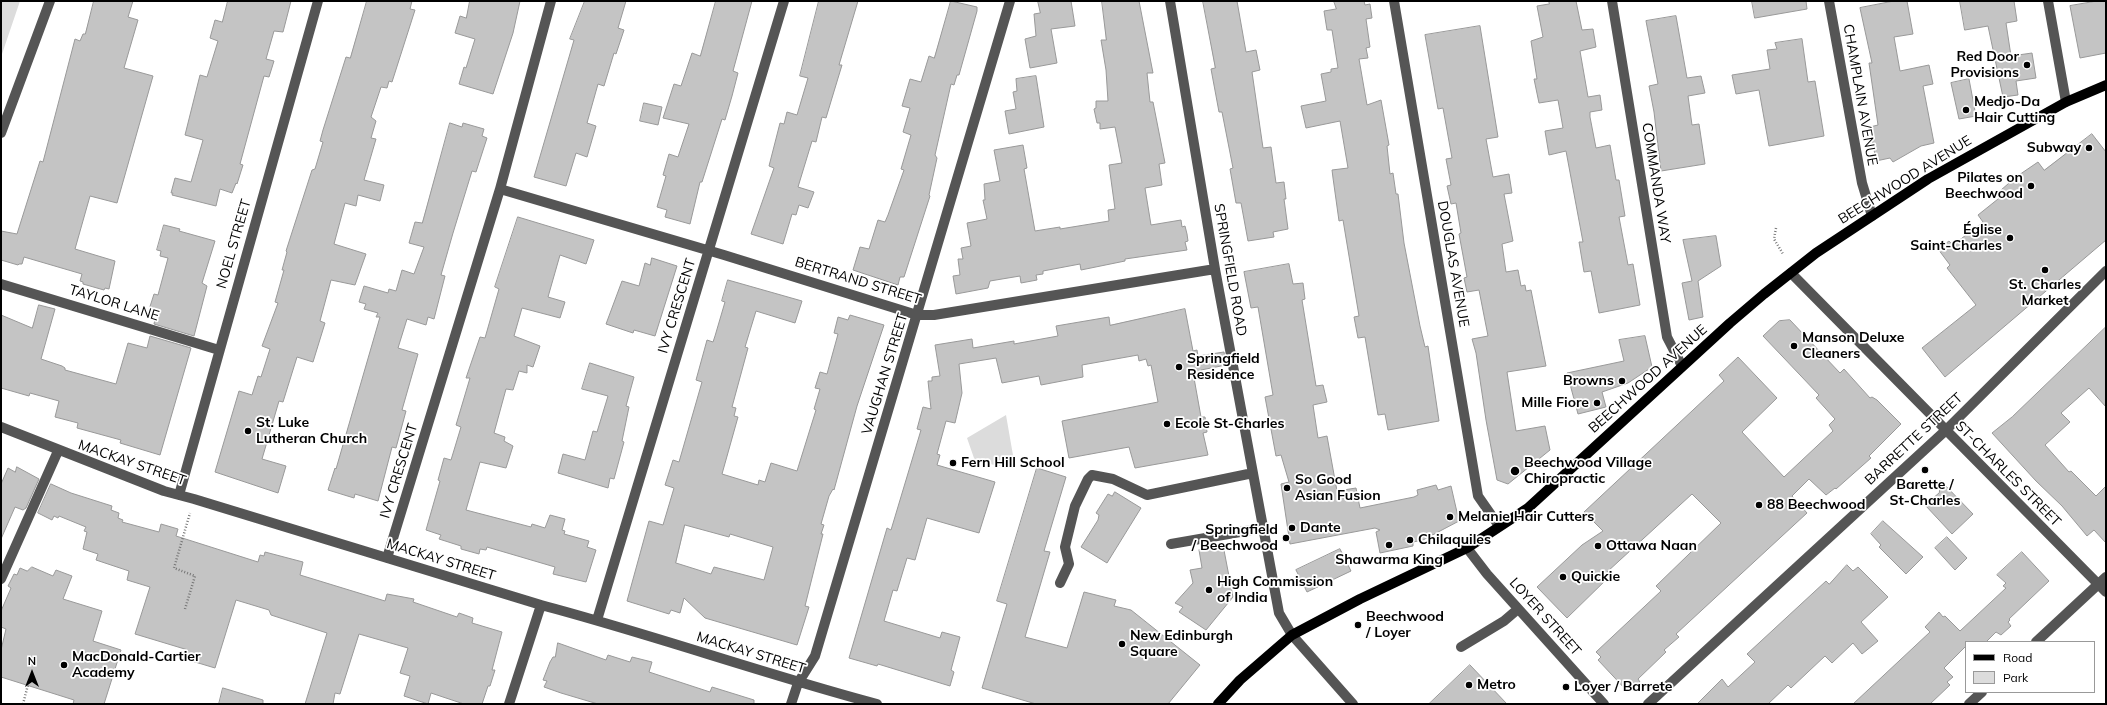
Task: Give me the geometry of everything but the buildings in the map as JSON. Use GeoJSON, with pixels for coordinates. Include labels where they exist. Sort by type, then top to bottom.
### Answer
{"type":"FeatureCollection","features":[{"type":"Feature","properties":{"kind":"main road","name":"BEECHWOOD AVENUE"},"geometry":{"type":"LineString","coordinates":[[1218,704],[1240,680],[1292,635],[1360,599],[1467,548],[1528,508],[1682,366],[1764,294],[1816,253],[1928,179],[2066,102],[2106,85]]}},
{"type":"Feature","properties":{"kind":"street"},"geometry":{"type":"LineString","coordinates":[[1,133],[50,1]]}},
{"type":"Feature","properties":{"kind":"street","name":"NOEL STREET"},"geometry":{"type":"LineString","coordinates":[[179,495],[318,1]]}},
{"type":"Feature","properties":{"kind":"street","name":"IVY CRESCENT"},"geometry":{"type":"LineString","coordinates":[[387,558],[500,189],[551,1]]}},
{"type":"Feature","properties":{"kind":"street","name":"IVY CRESCENT"},"geometry":{"type":"LineString","coordinates":[[597,620],[784,1]]}},
{"type":"Feature","properties":{"kind":"street","name":"VAUGHAN STREET"},"geometry":{"type":"LineString","coordinates":[[791,704],[798,683],[815,656],[918,315],[1010,1]]}},
{"type":"Feature","properties":{"kind":"street","name":"SPRINGFIELD ROAD"},"geometry":{"type":"LineString","coordinates":[[1170,1],[1215,269],[1279,613],[1292,635],[1353,704]]}},
{"type":"Feature","properties":{"kind":"street","name":"DOUGLAS AVENUE"},"geometry":{"type":"LineString","coordinates":[[1394,1],[1478,496],[1499,526]]}},
{"type":"Feature","properties":{"kind":"street","name":"COMMANDA WAY"},"geometry":{"type":"LineString","coordinates":[[1612,1],[1667,337],[1682,366]]}},
{"type":"Feature","properties":{"kind":"street","name":"CHAMPLAIN AVENUE"},"geometry":{"type":"LineString","coordinates":[[1829,1],[1862,183],[1872,216]]}},
{"type":"Feature","properties":{"kind":"street"},"geometry":{"type":"LineString","coordinates":[[2048,1],[2066,102]]}},
{"type":"Feature","properties":{"kind":"street","name":"BERTRAND STREET"},"geometry":{"type":"LineString","coordinates":[[500,189],[708,250],[918,315],[934,316],[1215,269]]}},
{"type":"Feature","properties":{"kind":"street","name":"BARRETTE STREET"},"geometry":{"type":"LineString","coordinates":[[1648,704],[1945,431],[2106,271]]}},
{"type":"Feature","properties":{"kind":"street","name":"ST-CHARLES STREET"},"geometry":{"type":"LineString","coordinates":[[1791,273],[1945,431],[2106,592]]}},
{"type":"Feature","properties":{"kind":"street","name":"TAYLOR LANE"},"geometry":{"type":"LineString","coordinates":[[1,284],[219,350]]}},
{"type":"Feature","properties":{"kind":"street","name":"MACKAY STREET"},"geometry":{"type":"LineString","coordinates":[[1,428],[164,491],[194,498],[541,605],[597,620],[798,683],[877,704]]}},
{"type":"Feature","properties":{"kind":"street"},"geometry":{"type":"LineString","coordinates":[[1,579],[58,451]]}},
{"type":"Feature","properties":{"kind":"street"},"geometry":{"type":"LineString","coordinates":[[1060,583],[1069,564],[1065,547],[1075,506],[1088,479],[1092,475],[1113,478],[1148,495],[1253,473]]}},
{"type":"Feature","properties":{"kind":"street"},"geometry":{"type":"LineString","coordinates":[[1171,544],[1263,528]]}},
{"type":"Feature","properties":{"kind":"street","name":"LOYER STREET"},"geometry":{"type":"LineString","coordinates":[[1467,548],[1487,574],[1604,704]]}},
{"type":"Feature","properties":{"kind":"street"},"geometry":{"type":"LineString","coordinates":[[2037,641],[2106,577]]}},
{"type":"Feature","properties":{"kind":"street"},"geometry":{"type":"LineString","coordinates":[[509,704],[541,605]]}},
{"type":"Feature","properties":{"kind":"street"},"geometry":{"type":"LineString","coordinates":[[1461,646],[1504,621],[1518,609]]}},
{"type":"Feature","properties":{"kind":"street"},"geometry":{"type":"LineString","coordinates":[[1970,704],[1981,693]]}},
{"type":"Feature","properties":{"kind":"path"},"geometry":{"type":"LineString","coordinates":[[1776,228],[1774,239],[1783,254]]}},
{"type":"Feature","properties":{"kind":"path"},"geometry":{"type":"LineString","coordinates":[[185,609],[195,576],[174,568],[194,498]]}},
{"type":"Feature","properties":{"kind":"path"},"geometry":{"type":"LineString","coordinates":[[23,704],[28,685]]}},
{"type":"Feature","properties":{"kind":"green space"},"geometry":{"type":"Polygon","coordinates":[[[1,1],[20,1],[1,57],[1,1]]]}},
{"type":"Feature","properties":{"kind":"green space"},"geometry":{"type":"Polygon","coordinates":[[[1006,415],[1014,461],[1000,466],[975,461],[967,438],[1006,415]]]}},
{"type":"Feature","properties":{"kind":"place","name":"Red Door Provisions"},"geometry":{"type":"Point","coordinates":[2027,65]}},
{"type":"Feature","properties":{"kind":"place","name":"Medjo-Da Hair Cutting"},"geometry":{"type":"Point","coordinates":[1966,110]}},
{"type":"Feature","properties":{"kind":"place","name":"Subway"},"geometry":{"type":"Point","coordinates":[2089,148]}},
{"type":"Feature","properties":{"kind":"place","name":"Pilates on Beechwood"},"geometry":{"type":"Point","coordinates":[2031,186]}},
{"type":"Feature","properties":{"kind":"place","name":"Église Saint-Charles"},"geometry":{"type":"Point","coordinates":[2010,238]}},
{"type":"Feature","properties":{"kind":"place","name":"St. Charles Market"},"geometry":{"type":"Point","coordinates":[2045,270]}},
{"type":"Feature","properties":{"kind":"place","name":"Manson Deluxe Cleaners"},"geometry":{"type":"Point","coordinates":[1794,346]}},
{"type":"Feature","properties":{"kind":"place","name":"Springfield Residence"},"geometry":{"type":"Point","coordinates":[1179,367]}},
{"type":"Feature","properties":{"kind":"place","name":"Browns"},"geometry":{"type":"Point","coordinates":[1622,381]}},
{"type":"Feature","properties":{"kind":"place","name":"Mille Fiore"},"geometry":{"type":"Point","coordinates":[1597,403]}},
{"type":"Feature","properties":{"kind":"place","name":"Ecole St-Charles"},"geometry":{"type":"Point","coordinates":[1167,424]}},
{"type":"Feature","properties":{"kind":"place","name":"St. Luke Lutheran Church"},"geometry":{"type":"Point","coordinates":[248,431]}},
{"type":"Feature","properties":{"kind":"place","name":"Fern Hill School"},"geometry":{"type":"Point","coordinates":[953,463]}},
{"type":"Feature","properties":{"kind":"place","name":"Barette / St-Charles"},"geometry":{"type":"Point","coordinates":[1925,470]}},
{"type":"Feature","properties":{"kind":"place","name":"Beechwood Village Chiropractic"},"geometry":{"type":"Point","coordinates":[1515,471]}},
{"type":"Feature","properties":{"kind":"place","name":"So Good Asian Fusion"},"geometry":{"type":"Point","coordinates":[1287,488]}},
{"type":"Feature","properties":{"kind":"place","name":"88 Beechwood"},"geometry":{"type":"Point","coordinates":[1759,505]}},
{"type":"Feature","properties":{"kind":"place","name":"Melanie Hair Cutters"},"geometry":{"type":"Point","coordinates":[1450,517]}},
{"type":"Feature","properties":{"kind":"place","name":"Dante"},"geometry":{"type":"Point","coordinates":[1292,528]}},
{"type":"Feature","properties":{"kind":"place","name":"Springfield / Beechwood"},"geometry":{"type":"Point","coordinates":[1286,538]}},
{"type":"Feature","properties":{"kind":"place","name":"Chilaquiles"},"geometry":{"type":"Point","coordinates":[1410,540]}},
{"type":"Feature","properties":{"kind":"place","name":"Shawarma King"},"geometry":{"type":"Point","coordinates":[1389,545]}},
{"type":"Feature","properties":{"kind":"place","name":"Ottawa Naan"},"geometry":{"type":"Point","coordinates":[1598,546]}},
{"type":"Feature","properties":{"kind":"place","name":"Quickie"},"geometry":{"type":"Point","coordinates":[1563,577]}},
{"type":"Feature","properties":{"kind":"place","name":"High Commission of India"},"geometry":{"type":"Point","coordinates":[1209,590]}},
{"type":"Feature","properties":{"kind":"place","name":"Beechwood / Loyer"},"geometry":{"type":"Point","coordinates":[1358,625]}},
{"type":"Feature","properties":{"kind":"place","name":"New Edinburgh Square"},"geometry":{"type":"Point","coordinates":[1122,644]}},
{"type":"Feature","properties":{"kind":"place","name":"MacDonald-Cartier Academy"},"geometry":{"type":"Point","coordinates":[64,665]}},
{"type":"Feature","properties":{"kind":"place","name":"Metro"},"geometry":{"type":"Point","coordinates":[1469,685]}},
{"type":"Feature","properties":{"kind":"place","name":"Loyer / Barrete"},"geometry":{"type":"Point","coordinates":[1566,687]}}]}
